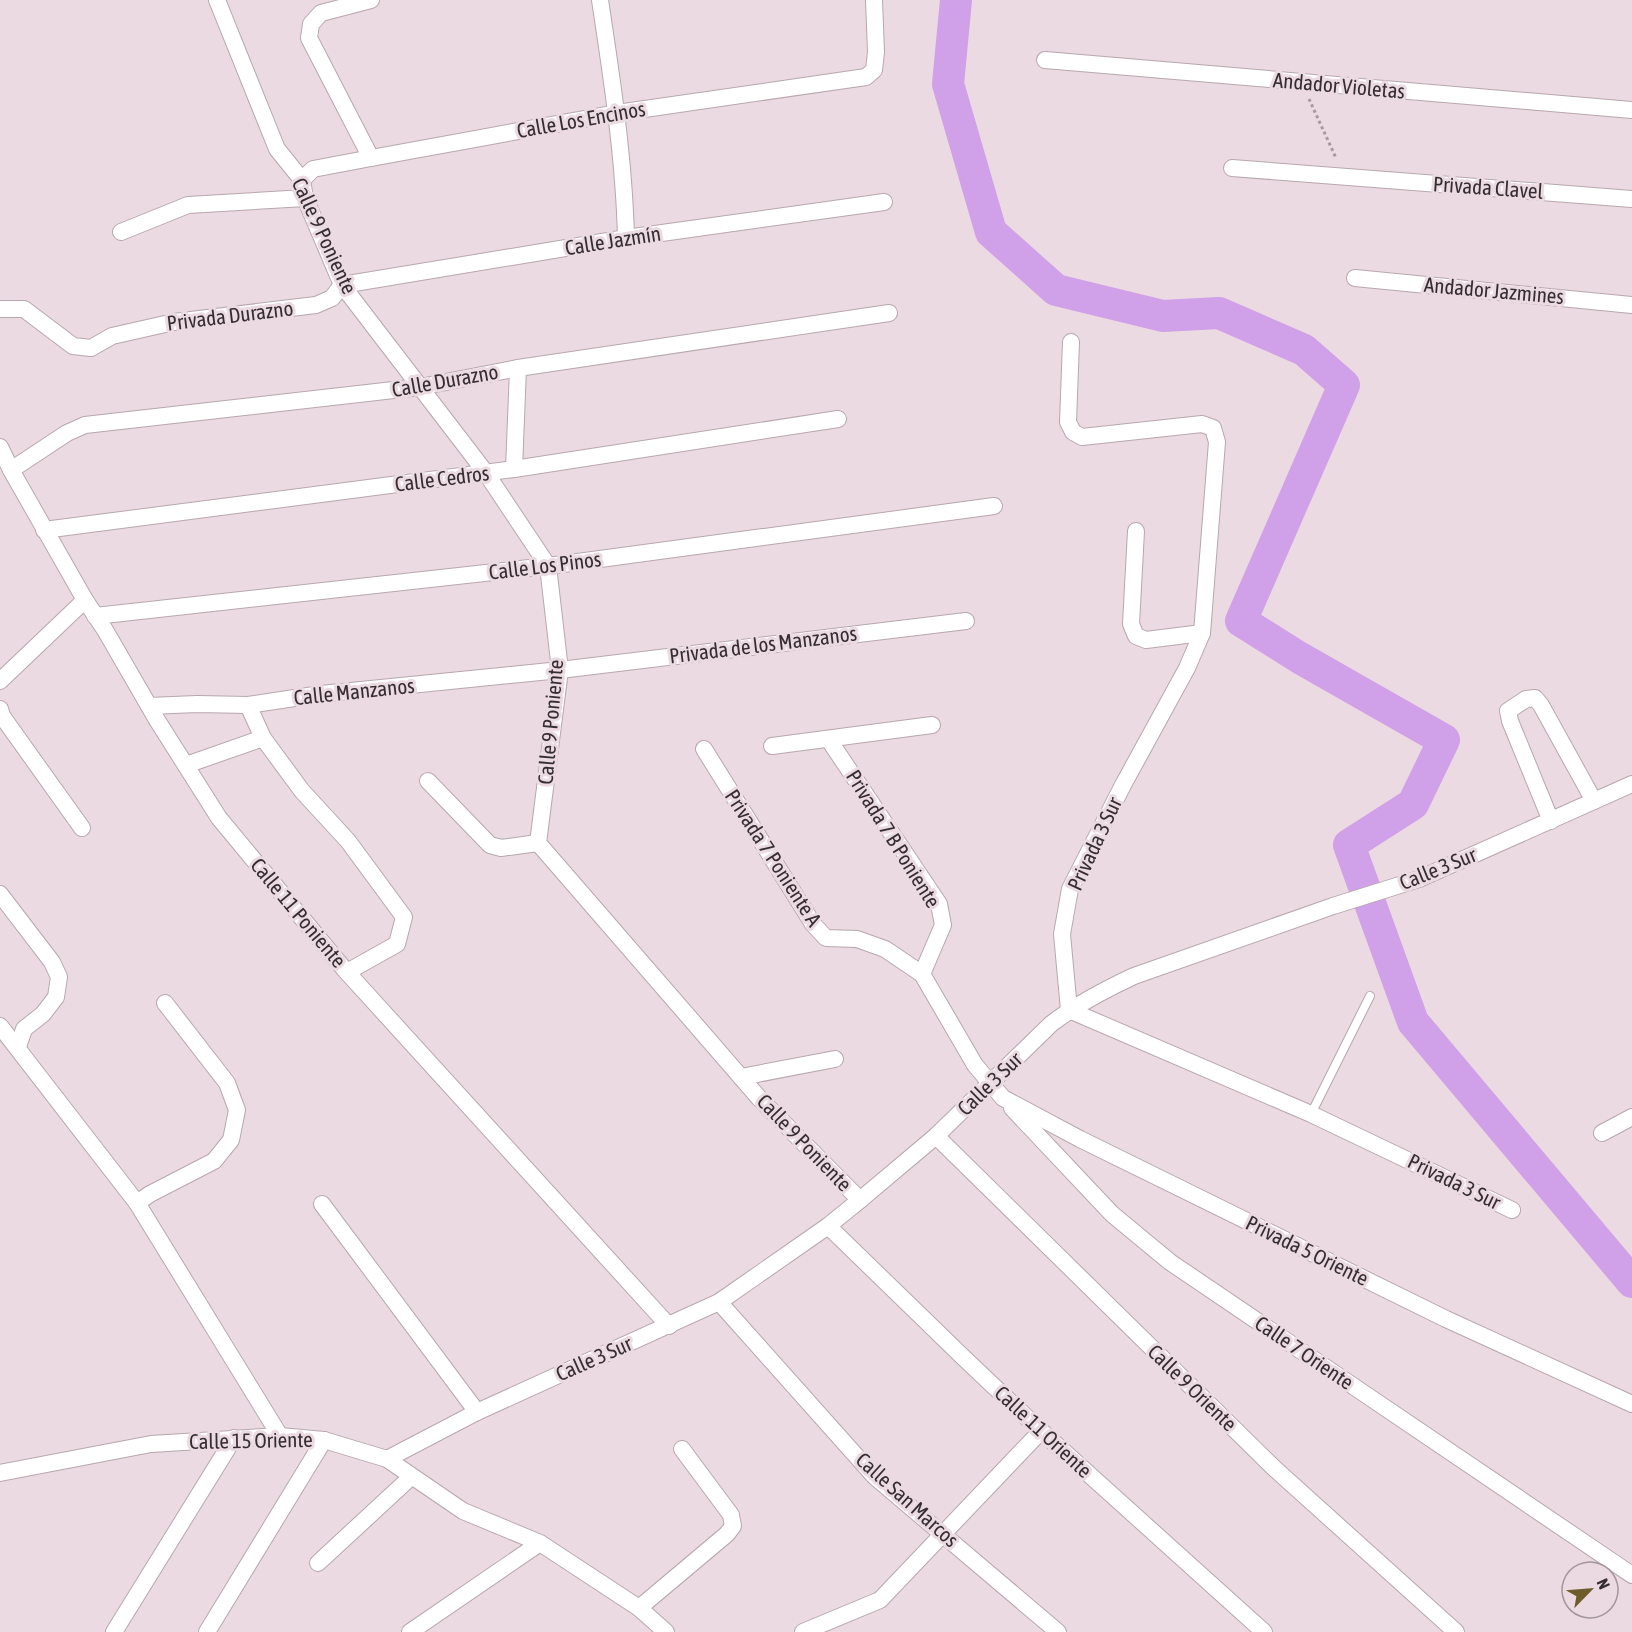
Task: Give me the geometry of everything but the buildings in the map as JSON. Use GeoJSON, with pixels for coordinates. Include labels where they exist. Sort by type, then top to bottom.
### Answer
{"type":"FeatureCollection","features":[{"type":"Feature","properties":{"kind":"street"},"geometry":{"type":"LineString","coordinates":[[207,0],[224,17]]}},
{"type":"Feature","properties":{"kind":"street","name":"Calle 9 Poniente"},"geometry":{"type":"LineString","coordinates":[[217,0],[278,149],[302,180],[304,198],[342,285],[486,473],[548,566],[560,670],[538,843],[741,1077],[860,1200]]}},
{"type":"Feature","properties":{"kind":"street"},"geometry":{"type":"LineString","coordinates":[[370,0],[321,12],[311,24],[309,38],[371,158]]}},
{"type":"Feature","properties":{"kind":"street"},"geometry":{"type":"LineString","coordinates":[[600,0],[617,113],[625,189],[626,238]]}},
{"type":"Feature","properties":{"kind":"street","name":"Calle Los Encinos"},"geometry":{"type":"LineString","coordinates":[[302,180],[313,169],[617,113],[866,77],[874,70],[875,61],[874,0]]}},
{"type":"Feature","properties":{"kind":"street","name":"Andador Violetas"},"geometry":{"type":"LineString","coordinates":[[1046,60],[1632,110]]}},
{"type":"Feature","properties":{"kind":"street","name":"Privada Clavel"},"geometry":{"type":"LineString","coordinates":[[1232,168],[1632,199]]}},
{"type":"Feature","properties":{"kind":"street"},"geometry":{"type":"LineString","coordinates":[[121,232],[188,205],[304,198]]}},
{"type":"Feature","properties":{"kind":"street","name":"Calle Jazmín"},"geometry":{"type":"LineString","coordinates":[[342,285],[626,238],[885,202]]}},
{"type":"Feature","properties":{"kind":"street","name":"Andador Jazmines"},"geometry":{"type":"LineString","coordinates":[[1355,278],[1632,305]]}},
{"type":"Feature","properties":{"kind":"street","name":"Privada Durazno"},"geometry":{"type":"LineString","coordinates":[[0,309],[24,309],[73,346],[92,348],[112,336],[174,321],[316,305],[332,298],[342,285]]}},
{"type":"Feature","properties":{"kind":"street","name":"Calle Durazno"},"geometry":{"type":"LineString","coordinates":[[11,470],[67,433],[85,425],[420,387],[519,368],[889,313]]}},
{"type":"Feature","properties":{"kind":"street","name":"Privada 3 Sur"},"geometry":{"type":"LineString","coordinates":[[1071,342],[1068,422],[1073,432],[1083,437],[1202,424],[1213,428],[1217,442],[1202,633],[1187,668],[1123,785],[1071,889],[1062,934],[1070,1010],[1311,1114],[1512,1210]]}},
{"type":"Feature","properties":{"kind":"street"},"geometry":{"type":"LineString","coordinates":[[514,470],[519,368]]}},
{"type":"Feature","properties":{"kind":"street","name":"Calle Cedros"},"geometry":{"type":"LineString","coordinates":[[44,530],[514,470],[838,419]]}},
{"type":"Feature","properties":{"kind":"street","name":"Calle 11 Poniente"},"geometry":{"type":"LineString","coordinates":[[0,447],[84,600],[105,630],[219,818],[347,972],[669,1326]]}},
{"type":"Feature","properties":{"kind":"street","name":"Calle Los Pinos"},"geometry":{"type":"LineString","coordinates":[[95,616],[548,566],[994,506]]}},
{"type":"Feature","properties":{"kind":"street"},"geometry":{"type":"LineString","coordinates":[[1136,531],[1131,624],[1136,636],[1146,640],[1202,633]]}},
{"type":"Feature","properties":{"kind":"street"},"geometry":{"type":"LineString","coordinates":[[0,681],[84,600]]}},
{"type":"Feature","properties":{"kind":"street","name":"Privada de los Manzanos"},"geometry":{"type":"LineString","coordinates":[[560,670],[966,621]]}},
{"type":"Feature","properties":{"kind":"street","name":"Calle Manzanos"},"geometry":{"type":"LineString","coordinates":[[149,706],[248,705],[321,694],[560,670]]}},
{"type":"Feature","properties":{"kind":"street"},"geometry":{"type":"LineString","coordinates":[[1551,821],[1510,721],[1508,711],[1526,699],[1535,698],[1540,705],[1594,801]]}},
{"type":"Feature","properties":{"kind":"street"},"geometry":{"type":"LineString","coordinates":[[248,705],[263,738],[302,791],[348,841],[404,917],[397,944],[347,972]]}},
{"type":"Feature","properties":{"kind":"street"},"geometry":{"type":"LineString","coordinates":[[0,710],[82,828]]}},
{"type":"Feature","properties":{"kind":"street","name":"Privada 7 B Poniente"},"geometry":{"type":"LineString","coordinates":[[772,746],[932,725]]}},
{"type":"Feature","properties":{"kind":"street"},"geometry":{"type":"LineString","coordinates":[[186,765],[263,738]]}},
{"type":"Feature","properties":{"kind":"street","name":"Privada 7 B Poniente"},"geometry":{"type":"LineString","coordinates":[[829,740],[939,904],[943,925],[922,975]]}},
{"type":"Feature","properties":{"kind":"street","name":"Privada 7 Poniente A"},"geometry":{"type":"LineString","coordinates":[[704,750],[813,924],[825,938],[857,939],[885,949],[922,975]]}},
{"type":"Feature","properties":{"kind":"street"},"geometry":{"type":"LineString","coordinates":[[428,781],[490,845],[501,848],[538,843]]}},
{"type":"Feature","properties":{"kind":"street","name":"Calle 3 Sur"},"geometry":{"type":"LineString","coordinates":[[387,1459],[477,1412],[718,1302],[828,1226],[936,1136],[1051,1024],[1102,991],[1134,976],[1333,906],[1419,879],[1632,784]]}},
{"type":"Feature","properties":{"kind":"street"},"geometry":{"type":"LineString","coordinates":[[0,894],[52,962],[59,977],[56,997],[43,1014],[24,1029],[18,1047]]}},
{"type":"Feature","properties":{"kind":"street","name":"Privada 5 Oriente"},"geometry":{"type":"LineString","coordinates":[[922,975],[975,1065],[1004,1098],[1080,1139],[1446,1319],[1632,1404]]}},
{"type":"Feature","properties":{"kind":"street"},"geometry":{"type":"LineString","coordinates":[[137,1203],[214,1161],[231,1140],[237,1110],[227,1083],[165,1003]]}},
{"type":"Feature","properties":{"kind":"street"},"geometry":{"type":"LineString","coordinates":[[0,1026],[137,1203],[280,1436]]}},
{"type":"Feature","properties":{"kind":"street"},"geometry":{"type":"LineString","coordinates":[[741,1077],[835,1059]]}},
{"type":"Feature","properties":{"kind":"street","name":"Calle 7 Oriente"},"geometry":{"type":"LineString","coordinates":[[1004,1098],[1112,1214],[1170,1262],[1632,1575]]}},
{"type":"Feature","properties":{"kind":"street"},"geometry":{"type":"LineString","coordinates":[[1602,1133],[1632,1117]]}},
{"type":"Feature","properties":{"kind":"street","name":"Calle 9 Oriente"},"geometry":{"type":"LineString","coordinates":[[936,1136],[1274,1468],[1456,1632]]}},
{"type":"Feature","properties":{"kind":"street"},"geometry":{"type":"LineString","coordinates":[[322,1203],[477,1412]]}},
{"type":"Feature","properties":{"kind":"street","name":"Calle 11 Oriente"},"geometry":{"type":"LineString","coordinates":[[828,1226],[1041,1431],[1264,1632]]}},
{"type":"Feature","properties":{"kind":"street","name":"Calle San Marcos"},"geometry":{"type":"LineString","coordinates":[[718,1302],[875,1477],[1058,1632]]}},
{"type":"Feature","properties":{"kind":"street"},"geometry":{"type":"LineString","coordinates":[[803,1632],[880,1600],[1041,1431]]}},
{"type":"Feature","properties":{"kind":"street","name":"Calle 15 Oriente"},"geometry":{"type":"LineString","coordinates":[[0,1473],[151,1444],[280,1436],[324,1440],[387,1459],[463,1511],[540,1543],[639,1608],[661,1631]]}},
{"type":"Feature","properties":{"kind":"street"},"geometry":{"type":"LineString","coordinates":[[114,1632],[234,1438]]}},
{"type":"Feature","properties":{"kind":"street"},"geometry":{"type":"LineString","coordinates":[[207,1632],[324,1440]]}},
{"type":"Feature","properties":{"kind":"street"},"geometry":{"type":"LineString","coordinates":[[639,1608],[727,1534],[733,1526],[731,1515],[682,1449]]}},
{"type":"Feature","properties":{"kind":"street"},"geometry":{"type":"LineString","coordinates":[[318,1563],[411,1477]]}},
{"type":"Feature","properties":{"kind":"street"},"geometry":{"type":"LineString","coordinates":[[410,1632],[540,1543]]}},
{"type":"Feature","properties":{"kind":"lane"},"geometry":{"type":"LineString","coordinates":[[1311,1114],[1370,996]]}},
{"type":"Feature","properties":{"kind":"path"},"geometry":{"type":"LineString","coordinates":[[1302,83],[1344,177]]}},
{"type":"Feature","properties":{"kind":"waterway"},"geometry":{"type":"LineString","coordinates":[[956,0],[948,84],[991,232],[1056,290],[1163,316],[1219,313],[1304,350],[1344,385],[1241,621],[1300,658],[1444,740],[1413,804],[1349,845],[1413,1022],[1632,1282]]}}]}
